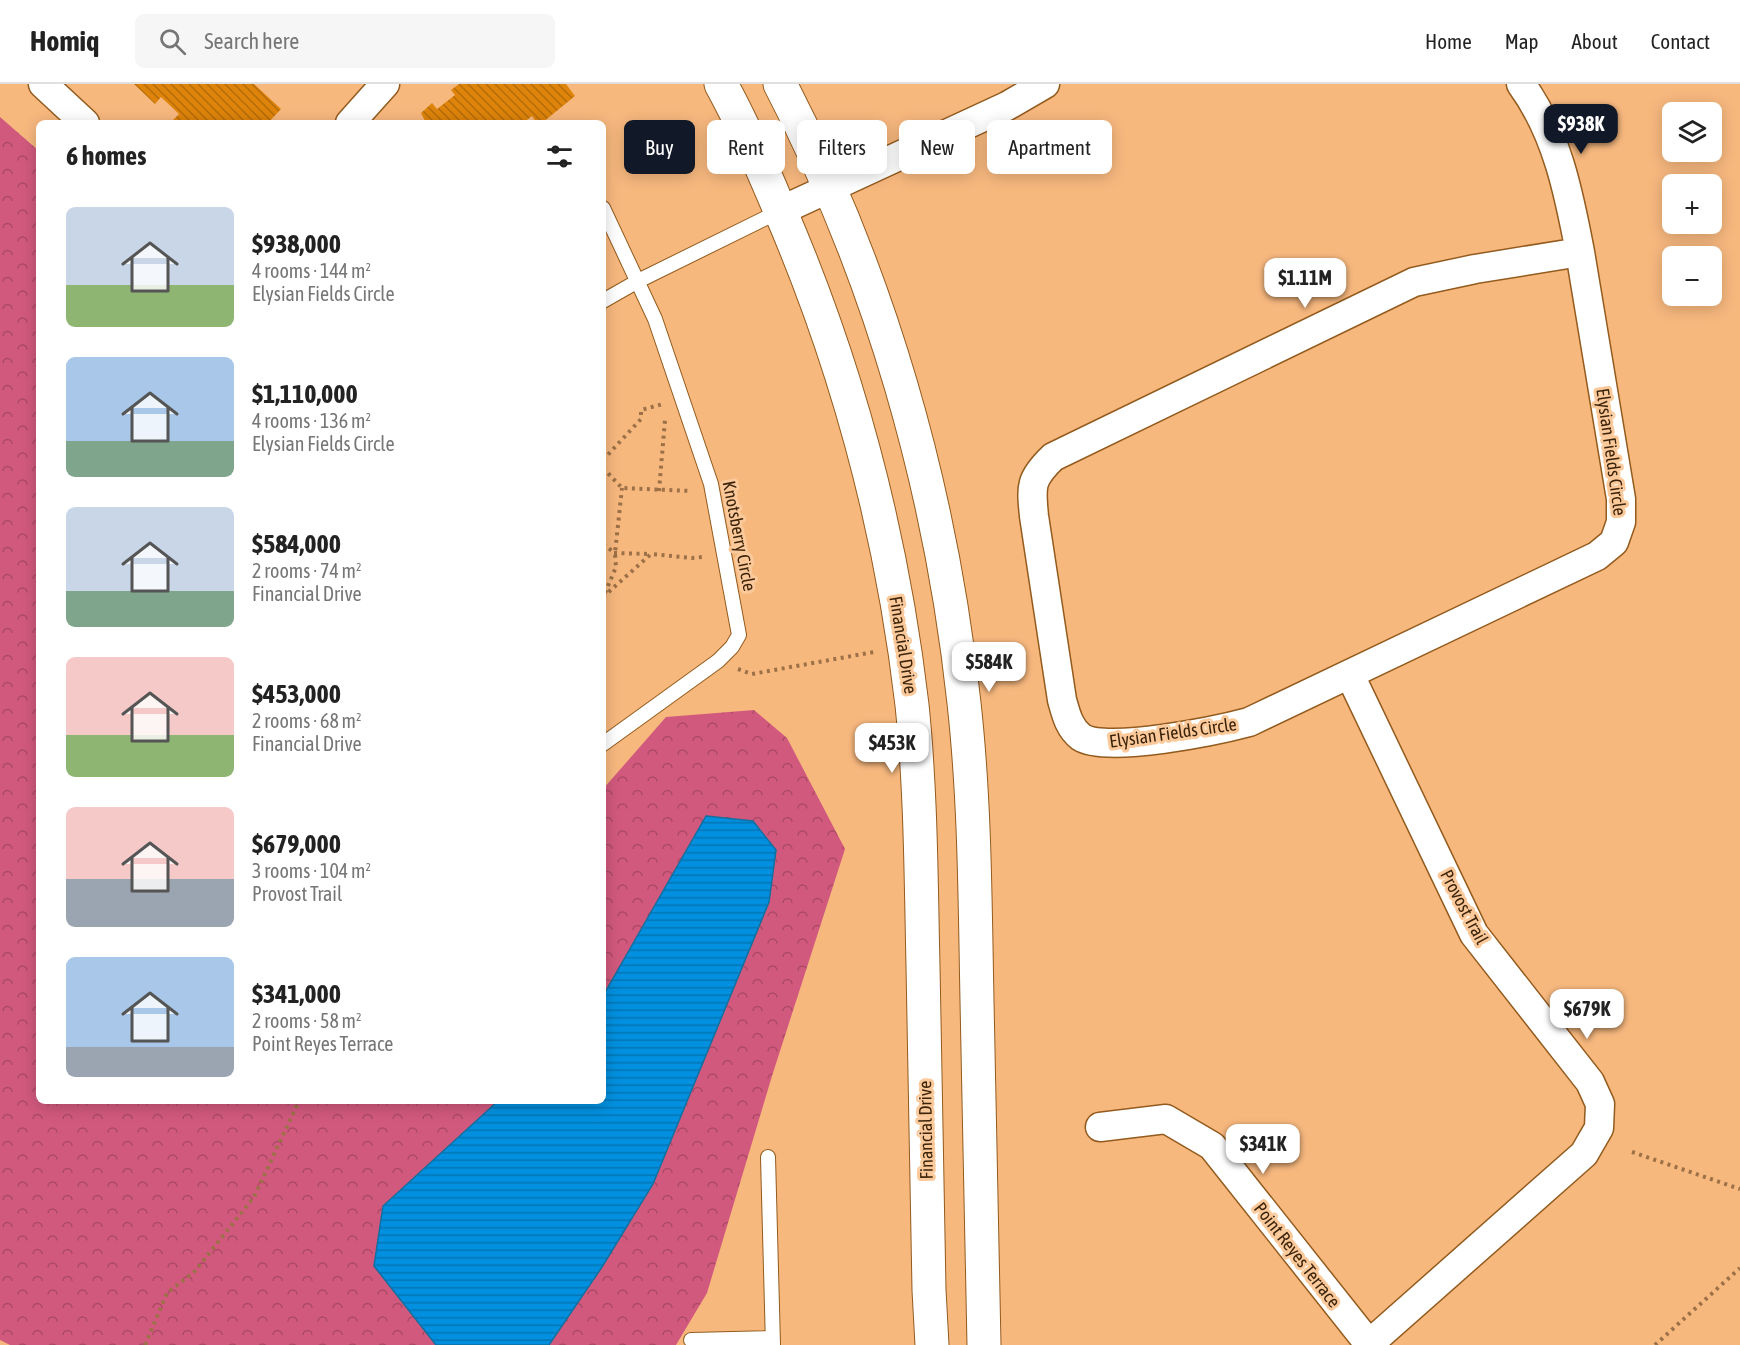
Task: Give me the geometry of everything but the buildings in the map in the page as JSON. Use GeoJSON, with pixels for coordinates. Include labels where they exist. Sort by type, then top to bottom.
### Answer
{"type":"FeatureCollection","features":[{"type":"Feature","properties":{"kind":"street"},"geometry":{"type":"LineString","coordinates":[[43,84],[82,120]]}},
{"type":"Feature","properties":{"kind":"street"},"geometry":{"type":"LineString","coordinates":[[353,120],[385,84]]}},
{"type":"Feature","properties":{"kind":"street","name":"Financial Drive"},"geometry":{"type":"LineString","coordinates":[[721,84],[743,123],[814,293],[851,406],[872,481],[890,564],[912,706],[921,842],[932,1345]]}},
{"type":"Feature","properties":{"kind":"street"},"geometry":{"type":"LineString","coordinates":[[780,84],[830,187],[891,353],[913,430],[940,545],[957,649],[969,759],[972,822],[984,1345]]}},
{"type":"Feature","properties":{"kind":"street"},"geometry":{"type":"LineString","coordinates":[[780,211],[1006,106],[1045,84]]}},
{"type":"Feature","properties":{"kind":"street","name":"Elysian Fields Circle"},"geometry":{"type":"LineString","coordinates":[[1521,84],[1548,132],[1564,174],[1580,252],[1621,499],[1622,522],[1614,542],[1597,556],[1250,722],[1120,744],[1081,737],[1068,723],[1062,700],[1031,490],[1038,472],[1053,458],[1414,282],[1475,269],[1580,252]]}},
{"type":"Feature","properties":{"kind":"street","name":"Provost Trail"},"geometry":{"type":"LineString","coordinates":[[1350,675],[1474,934],[1590,1082],[1600,1104],[1599,1128],[1584,1154],[1369,1345]]}},
{"type":"Feature","properties":{"kind":"street","name":"Point Reyes Terrace"},"geometry":{"type":"LineString","coordinates":[[1100,1126],[1166,1119],[1212,1146],[1369,1345]]}},
{"type":"Feature","properties":{"kind":"lane"},"geometry":{"type":"LineString","coordinates":[[606,299],[638,281],[780,211]]}},
{"type":"Feature","properties":{"kind":"lane","name":"Knotsberry Circle"},"geometry":{"type":"LineString","coordinates":[[606,214],[655,319],[711,484],[739,635],[732,647],[718,661],[606,742]]}},
{"type":"Feature","properties":{"kind":"lane"},"geometry":{"type":"LineString","coordinates":[[691,1340],[772,1341],[768,1157]]}},
{"type":"Feature","properties":{"kind":"path"},"geometry":{"type":"LineString","coordinates":[[606,457],[641,419],[641,410],[666,404],[659,491]]}},
{"type":"Feature","properties":{"kind":"path"},"geometry":{"type":"LineString","coordinates":[[606,471],[622,488],[698,491]]}},
{"type":"Feature","properties":{"kind":"path"},"geometry":{"type":"LineString","coordinates":[[606,589],[616,567],[615,553],[622,488]]}},
{"type":"Feature","properties":{"kind":"path"},"geometry":{"type":"LineString","coordinates":[[606,546],[615,553],[692,558],[724,554]]}},
{"type":"Feature","properties":{"kind":"path"},"geometry":{"type":"LineString","coordinates":[[606,593],[651,554]]}},
{"type":"Feature","properties":{"kind":"path"},"geometry":{"type":"LineString","coordinates":[[873,642],[875,658]]}},
{"type":"Feature","properties":{"kind":"path"},"geometry":{"type":"LineString","coordinates":[[718,661],[752,674],[874,652]]}},
{"type":"Feature","properties":{"kind":"path"},"geometry":{"type":"LineString","coordinates":[[144,1345],[167,1293],[195,1271],[254,1197],[298,1104]]}},
{"type":"Feature","properties":{"kind":"path"},"geometry":{"type":"LineString","coordinates":[[1632,1152],[1740,1189]]}},
{"type":"Feature","properties":{"kind":"path"},"geometry":{"type":"LineString","coordinates":[[1655,1345],[1740,1268]]}},
{"type":"Feature","properties":{"kind":"green space"},"geometry":{"type":"Polygon","coordinates":[[[0,117],[36,148],[36,1104],[606,1104],[606,786],[666,717],[754,710],[787,738],[845,849],[772,1076],[707,1293],[676,1345],[10,1345],[0,1340],[0,117]]]}},
{"type":"Feature","properties":{"kind":"water"},"geometry":{"type":"Polygon","coordinates":[[[706,816],[753,821],[776,850],[769,902],[653,1184],[602,1267],[549,1345],[436,1345],[374,1266],[383,1206],[495,1104],[606,1104],[606,991],[706,816]]]}}]}
